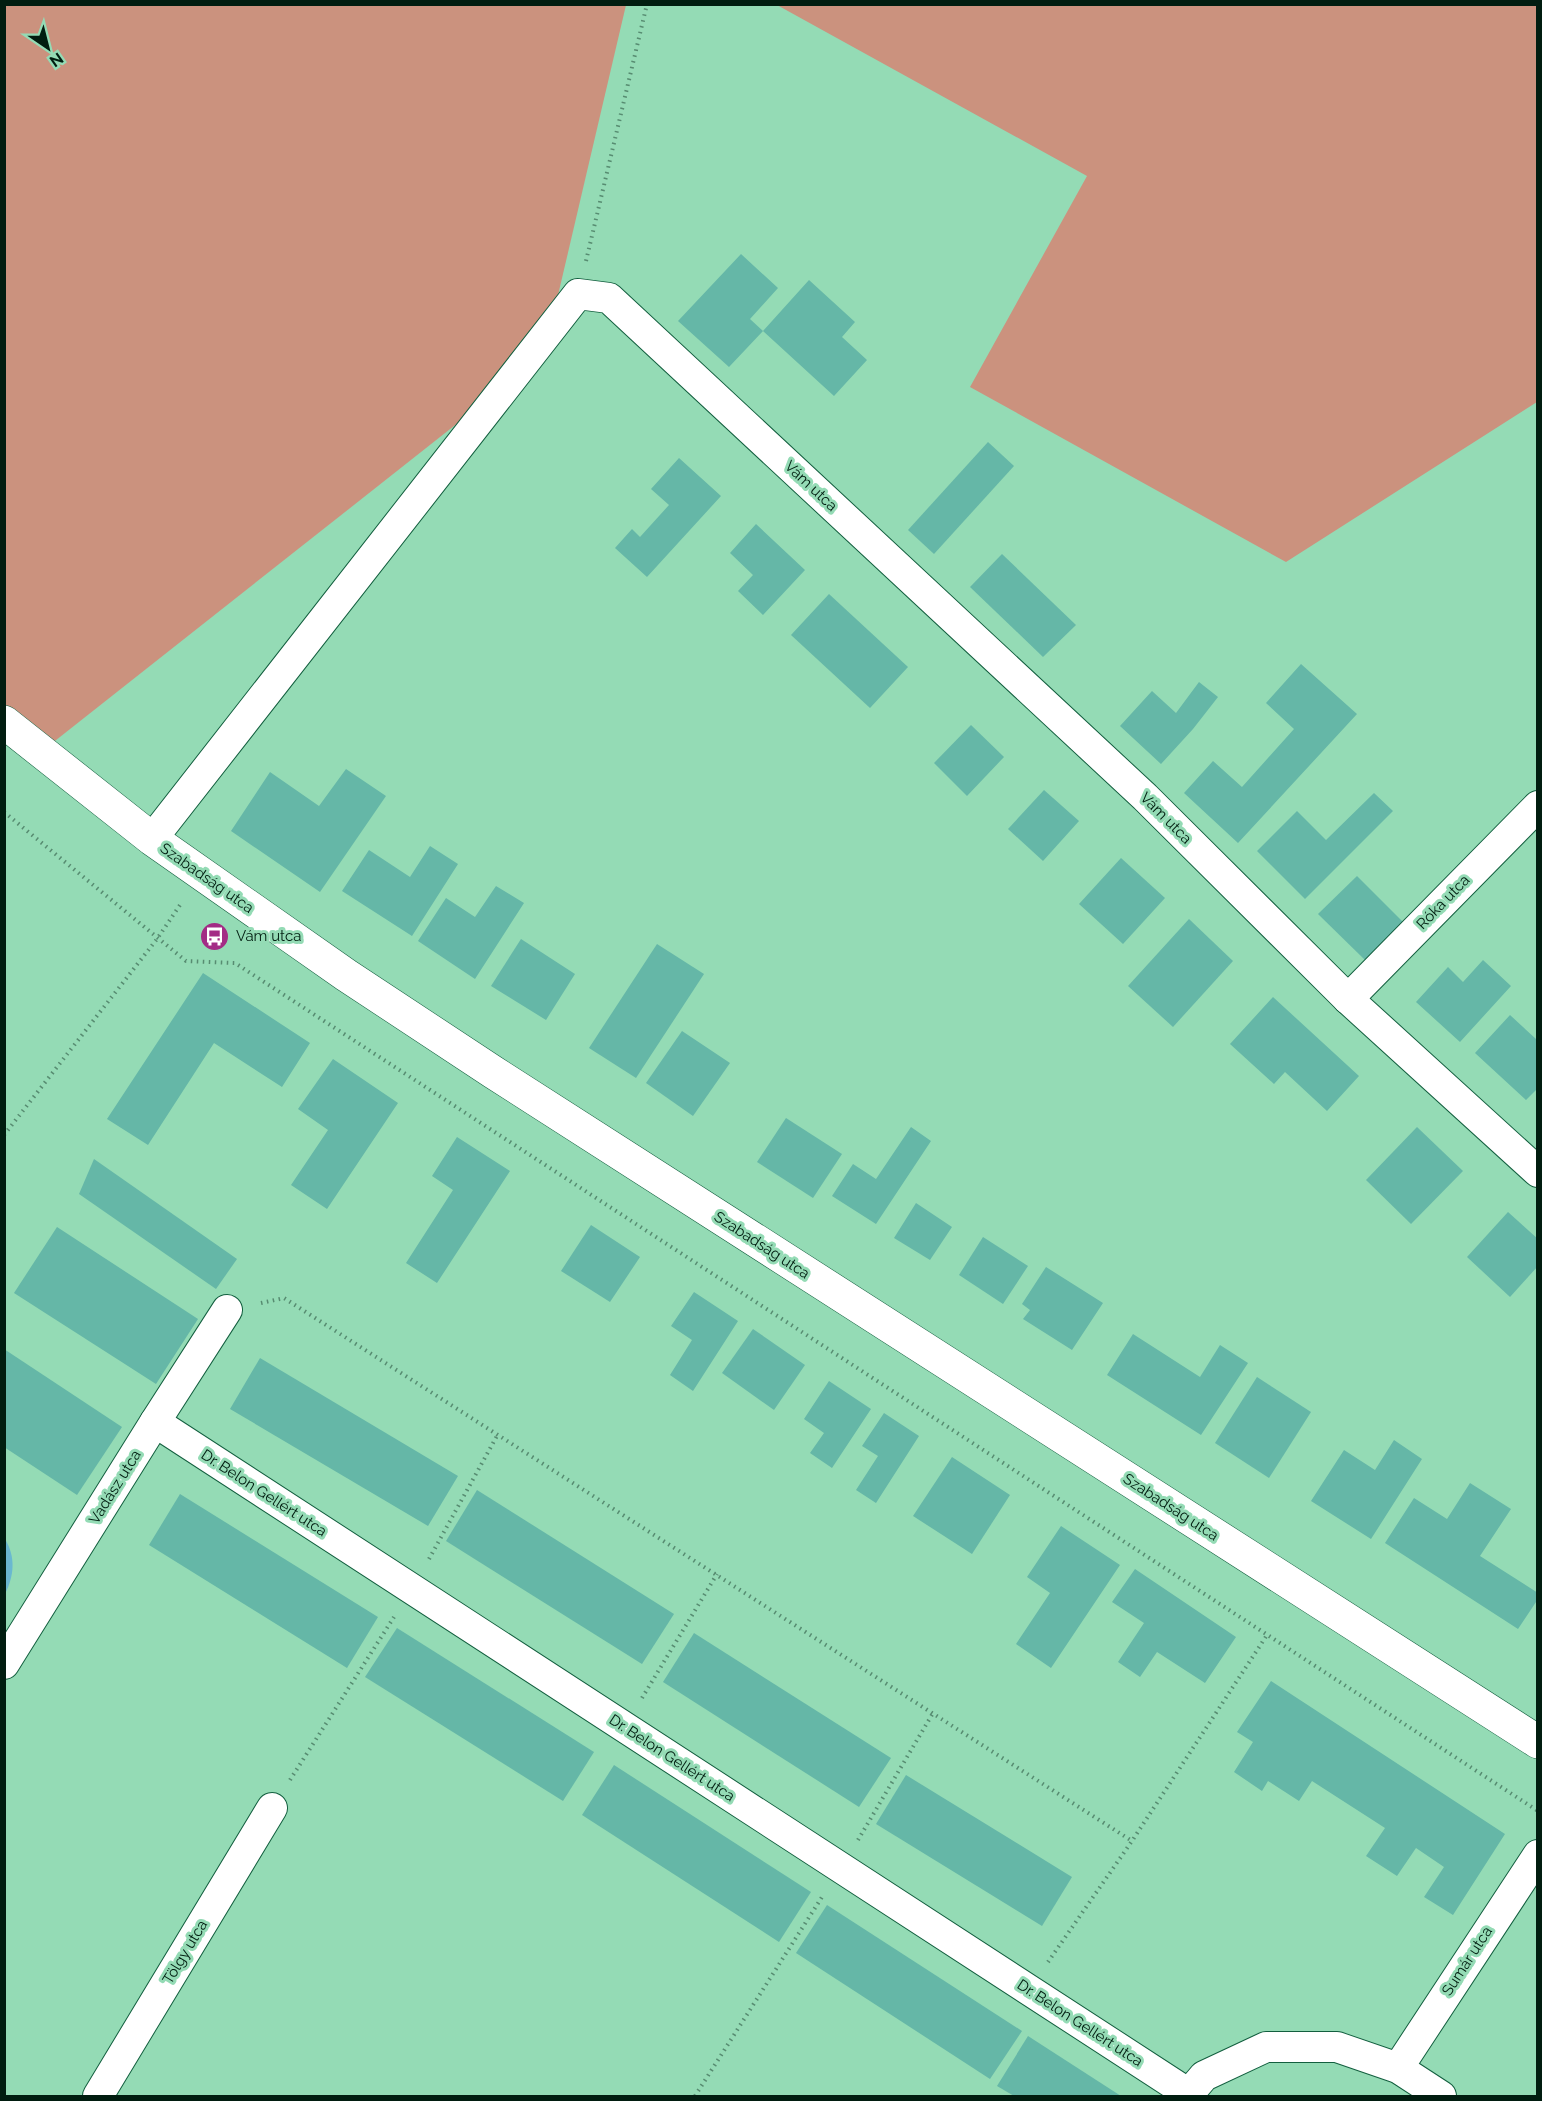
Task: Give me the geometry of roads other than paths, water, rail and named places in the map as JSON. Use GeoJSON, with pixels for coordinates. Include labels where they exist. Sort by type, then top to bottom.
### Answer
{"type":"FeatureCollection","features":[{"type":"Feature","properties":{"kind":"main road","name":"Szabadság utca"},"geometry":{"type":"LineString","coordinates":[[4,722],[152,839],[346,975],[493,1072],[1538,1742]]}},
{"type":"Feature","properties":{"kind":"street","name":"Vám utca"},"geometry":{"type":"LineString","coordinates":[[152,839],[578,294],[609,298],[1145,797],[1348,999],[1538,1172]]}},
{"type":"Feature","properties":{"kind":"street","name":"Róka utca"},"geometry":{"type":"LineString","coordinates":[[1348,999],[1538,806]]}},
{"type":"Feature","properties":{"kind":"street","name":"Vadász utca"},"geometry":{"type":"LineString","coordinates":[[4,1664],[227,1310]]}},
{"type":"Feature","properties":{"kind":"street","name":"Dr. Belon Gellért utca"},"geometry":{"type":"LineString","coordinates":[[155,1422],[1188,2095]]}},
{"type":"Feature","properties":{"kind":"street","name":"Tölgy utca"},"geometry":{"type":"LineString","coordinates":[[98,2097],[272,1808]]}},
{"type":"Feature","properties":{"kind":"street","name":"Sumár utca"},"geometry":{"type":"LineString","coordinates":[[1398,2068],[1538,1855]]}},
{"type":"Feature","properties":{"kind":"street"},"geometry":{"type":"LineString","coordinates":[[1188,2095],[1204,2076],[1266,2047],[1337,2047],[1398,2068],[1441,2097]]}},
{"type":"Feature","properties":{"kind":"water"},"geometry":{"type":"Polygon","coordinates":[[[5,1539],[11,1553],[12,1566],[5,1594],[5,1539]]]}},
{"type":"Feature","properties":{"kind":"place","name":"Vám utca"},"geometry":{"type":"Point","coordinates":[215,936]}}]}
